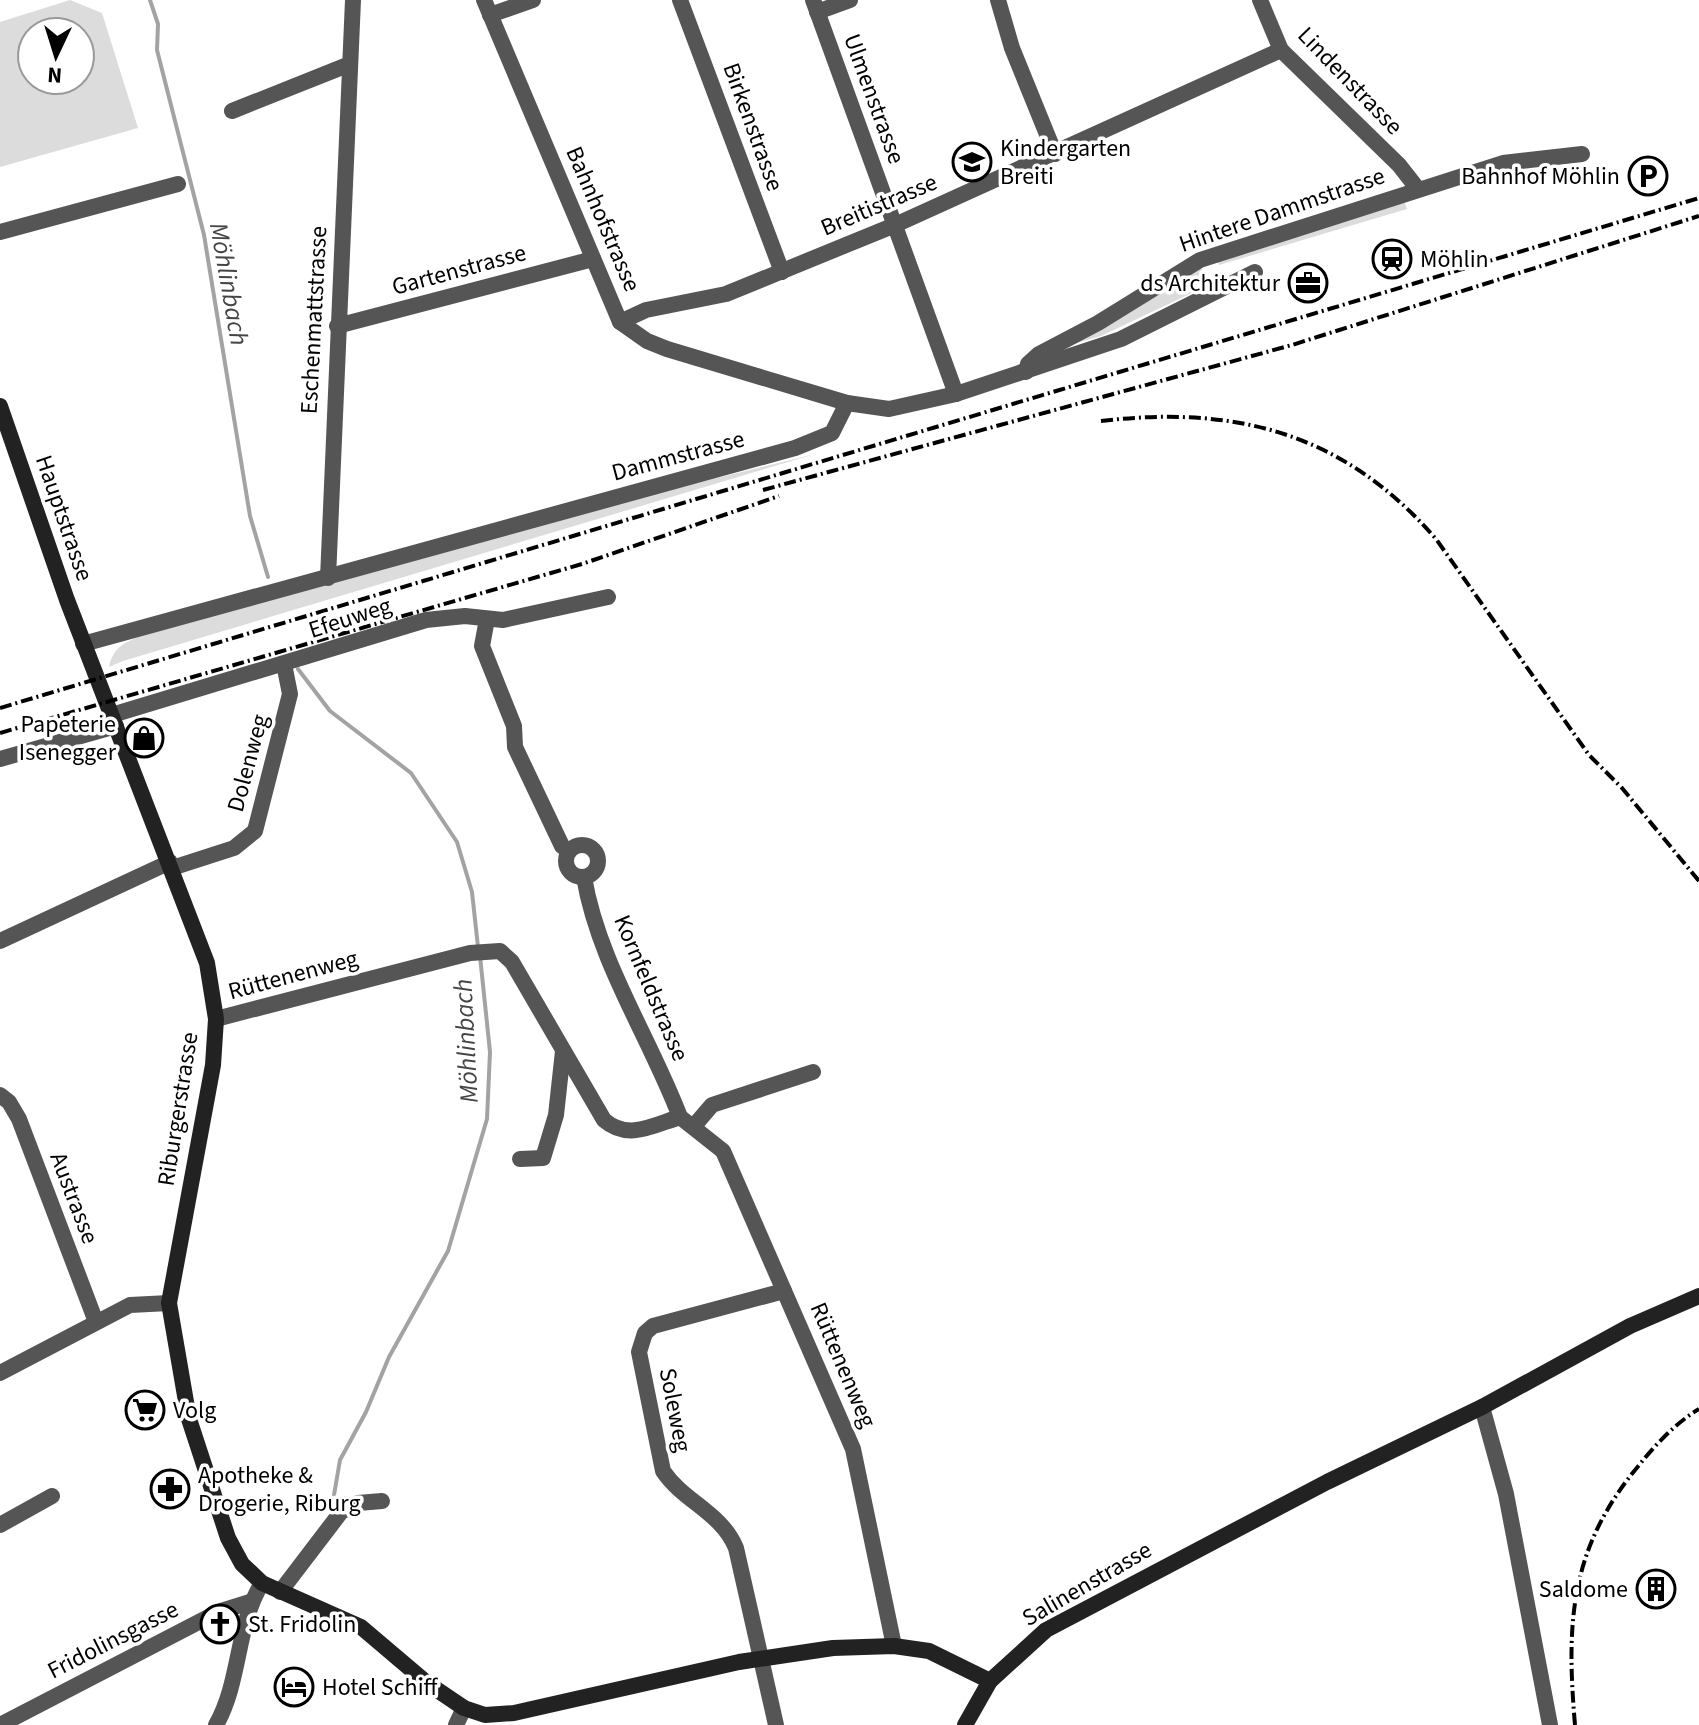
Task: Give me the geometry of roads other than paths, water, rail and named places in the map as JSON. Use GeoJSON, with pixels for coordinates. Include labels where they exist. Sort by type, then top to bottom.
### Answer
{"type":"FeatureCollection","features":[{"type":"Feature","properties":{"kind":"street","name":"Eschenmattstrasse"},"geometry":{"type":"LineString","coordinates":[[328,578],[353,0]]}},
{"type":"Feature","properties":{"kind":"street"},"geometry":{"type":"LineString","coordinates":[[487,8],[533,0]]}},
{"type":"Feature","properties":{"kind":"street","name":"Birkenstrasse"},"geometry":{"type":"LineString","coordinates":[[680,0],[782,272]]}},
{"type":"Feature","properties":{"kind":"street"},"geometry":{"type":"LineString","coordinates":[[815,6],[850,0]]}},
{"type":"Feature","properties":{"kind":"street"},"geometry":{"type":"LineString","coordinates":[[998,0],[1012,48],[1055,154]]}},
{"type":"Feature","properties":{"kind":"street","name":"Lindenstrasse"},"geometry":{"type":"LineString","coordinates":[[1260,0],[1281,50],[1399,165],[1417,188]]}},
{"type":"Feature","properties":{"kind":"street","name":"Ulmenstrasse"},"geometry":{"type":"LineString","coordinates":[[815,6],[956,394]]}},
{"type":"Feature","properties":{"kind":"street","name":"Bahnhofstrasse"},"geometry":{"type":"LineString","coordinates":[[487,8],[620,322],[657,345],[847,403]]}},
{"type":"Feature","properties":{"kind":"street","name":"Breitistrasse"},"geometry":{"type":"LineString","coordinates":[[620,322],[646,310],[726,294],[782,272],[1055,154],[1281,50]]}},
{"type":"Feature","properties":{"kind":"street"},"geometry":{"type":"LineString","coordinates":[[232,111],[350,64]]}},
{"type":"Feature","properties":{"kind":"street","name":"Hintere Dammstrasse"},"geometry":{"type":"LineString","coordinates":[[1026,372],[1028,364],[1039,354],[1098,323],[1187,265],[1417,188],[1503,163],[1582,154]]}},
{"type":"Feature","properties":{"kind":"street"},"geometry":{"type":"LineString","coordinates":[[0,232],[178,184]]}},
{"type":"Feature","properties":{"kind":"street","name":"Gartenstrasse"},"geometry":{"type":"LineString","coordinates":[[337,326],[593,259]]}},
{"type":"Feature","properties":{"kind":"street"},"geometry":{"type":"LineString","coordinates":[[847,403],[889,409],[956,394],[1026,372],[1121,339],[1255,272]]}},
{"type":"Feature","properties":{"kind":"street","name":"Dammstrasse"},"geometry":{"type":"LineString","coordinates":[[83,644],[795,448],[832,433],[847,403]]}},
{"type":"Feature","properties":{"kind":"street","name":"Hauptstrasse"},"geometry":{"type":"LineString","coordinates":[[0,406],[83,644]]}},
{"type":"Feature","properties":{"kind":"street","name":"Efeuweg"},"geometry":{"type":"LineString","coordinates":[[0,759],[426,620],[465,616],[503,620],[608,597]]}},
{"type":"Feature","properties":{"kind":"street","name":"Kornfeldstrasse"},"geometry":{"type":"LineString","coordinates":[[487,619],[482,646],[514,726],[515,747],[562,846],[569,851]]}},
{"type":"Feature","properties":{"kind":"street","name":"Riburgerstrasse"},"geometry":{"type":"LineString","coordinates":[[83,644],[207,963],[216,1019],[213,1065],[169,1303],[189,1419],[211,1489],[235,1552],[250,1575],[262,1583]]}},
{"type":"Feature","properties":{"kind":"street","name":"Dolenweg"},"geometry":{"type":"LineString","coordinates":[[0,941],[171,865],[234,848],[255,831],[290,694],[284,664]]}},
{"type":"Feature","properties":{"kind":"street","name":"Kornfeldstrasse"},"geometry":{"type":"LineString","coordinates":[[581,844],[592,846],[598,855],[599,865],[593,873],[584,877],[573,875],[566,866],[569,851],[581,844]]}},
{"type":"Feature","properties":{"kind":"street","name":"Kornfeldstrasse"},"geometry":{"type":"LineString","coordinates":[[584,877],[587,899],[613,966],[687,1121]]}},
{"type":"Feature","properties":{"kind":"street","name":"Rüttenenweg"},"geometry":{"type":"LineString","coordinates":[[216,1019],[476,952],[500,951],[512,962],[604,1120],[613,1128],[636,1131],[687,1121],[712,1105],[813,1072]]}},
{"type":"Feature","properties":{"kind":"street"},"geometry":{"type":"LineString","coordinates":[[520,1159],[543,1158],[556,1115],[563,1051]]}},
{"type":"Feature","properties":{"kind":"street","name":"Austrasse"},"geometry":{"type":"LineString","coordinates":[[0,1095],[9,1102],[19,1119],[96,1322]]}},
{"type":"Feature","properties":{"kind":"street","name":"Rüttenenweg"},"geometry":{"type":"LineString","coordinates":[[687,1121],[723,1151],[853,1449],[894,1646]]}},
{"type":"Feature","properties":{"kind":"street","name":"Soleweg"},"geometry":{"type":"LineString","coordinates":[[776,1725],[763,1659],[729,1530],[674,1487],[663,1471],[639,1352],[645,1333],[653,1326],[784,1291]]}},
{"type":"Feature","properties":{"kind":"street","name":"Salinenstrasse"},"geometry":{"type":"LineString","coordinates":[[965,1725],[990,1681],[1046,1630],[1327,1482],[1482,1407],[1630,1326],[1699,1296]]}},
{"type":"Feature","properties":{"kind":"street"},"geometry":{"type":"LineString","coordinates":[[0,1373],[130,1305],[169,1303]]}},
{"type":"Feature","properties":{"kind":"street"},"geometry":{"type":"LineString","coordinates":[[1482,1407],[1506,1494],[1550,1725]]}},
{"type":"Feature","properties":{"kind":"street"},"geometry":{"type":"LineString","coordinates":[[0,1525],[52,1496]]}},
{"type":"Feature","properties":{"kind":"street"},"geometry":{"type":"LineString","coordinates":[[280,1592],[341,1512],[358,1503],[382,1501]]}},
{"type":"Feature","properties":{"kind":"street"},"geometry":{"type":"LineString","coordinates":[[216,1725],[241,1654],[250,1602],[262,1583],[361,1627],[427,1683],[464,1708],[485,1715],[516,1719],[763,1659],[833,1648],[894,1646],[929,1651],[990,1681]]}},
{"type":"Feature","properties":{"kind":"street","name":"Fridolinsgasse"},"geometry":{"type":"LineString","coordinates":[[0,1725],[218,1612],[250,1602]]}},
{"type":"Feature","properties":{"kind":"street"},"geometry":{"type":"LineString","coordinates":[[456,1725],[464,1708]]}},
{"type":"Feature","properties":{"kind":"waterway","name":"Möhlinbach"},"geometry":{"type":"LineString","coordinates":[[150,0],[158,24],[157,50],[204,235],[250,516],[268,577]]}},
{"type":"Feature","properties":{"kind":"waterway","name":"Möhlinbach"},"geometry":{"type":"LineString","coordinates":[[298,669],[330,711],[411,773],[457,842],[472,892],[478,947]]}},
{"type":"Feature","properties":{"kind":"waterway","name":"Möhlinbach"},"geometry":{"type":"LineString","coordinates":[[334,1495],[340,1460],[366,1412],[389,1357],[448,1251],[487,1119],[490,1052],[480,956]]}},
{"type":"Feature","properties":{"kind":"railway"},"geometry":{"type":"LineString","coordinates":[[0,708],[1699,198]]}},
{"type":"Feature","properties":{"kind":"railway"},"geometry":{"type":"LineString","coordinates":[[763,490],[1292,345],[1699,216]]}},
{"type":"Feature","properties":{"kind":"railway"},"geometry":{"type":"LineString","coordinates":[[1101,421],[1150,417],[1242,423],[1285,434],[1325,451],[1364,474],[1401,503],[1436,539],[1589,755],[1622,788],[1699,881]]}},
{"type":"Feature","properties":{"kind":"railway"},"geometry":{"type":"LineString","coordinates":[[0,733],[582,564],[779,496]]}},
{"type":"Feature","properties":{"kind":"railway"},"geometry":{"type":"LineString","coordinates":[[1575,1725],[1573,1619],[1586,1556],[1599,1525],[1640,1464],[1667,1434],[1699,1409]]}},
{"type":"Feature","properties":{"kind":"place","name":"Kindergarten Breiti"},"geometry":{"type":"Point","coordinates":[972,162]}},
{"type":"Feature","properties":{"kind":"place","name":"Bahnhof Möhlin"},"geometry":{"type":"Point","coordinates":[1648,176]}},
{"type":"Feature","properties":{"kind":"place","name":"Möhlin"},"geometry":{"type":"Point","coordinates":[1392,259]}},
{"type":"Feature","properties":{"kind":"place","name":"ds Architektur"},"geometry":{"type":"Point","coordinates":[1308,283]}},
{"type":"Feature","properties":{"kind":"place","name":"Papeterie Isenegger"},"geometry":{"type":"Point","coordinates":[144,738]}},
{"type":"Feature","properties":{"kind":"place","name":"Volg"},"geometry":{"type":"Point","coordinates":[145,1410]}},
{"type":"Feature","properties":{"kind":"place","name":"Apotheke & Drogerie, Riburg"},"geometry":{"type":"Point","coordinates":[170,1489]}},
{"type":"Feature","properties":{"kind":"place","name":"Saldome"},"geometry":{"type":"Point","coordinates":[1656,1589]}},
{"type":"Feature","properties":{"kind":"place","name":"St. Fridolin"},"geometry":{"type":"Point","coordinates":[220,1624]}},
{"type":"Feature","properties":{"kind":"place","name":"Hotel Schiff"},"geometry":{"type":"Point","coordinates":[294,1687]}}]}
